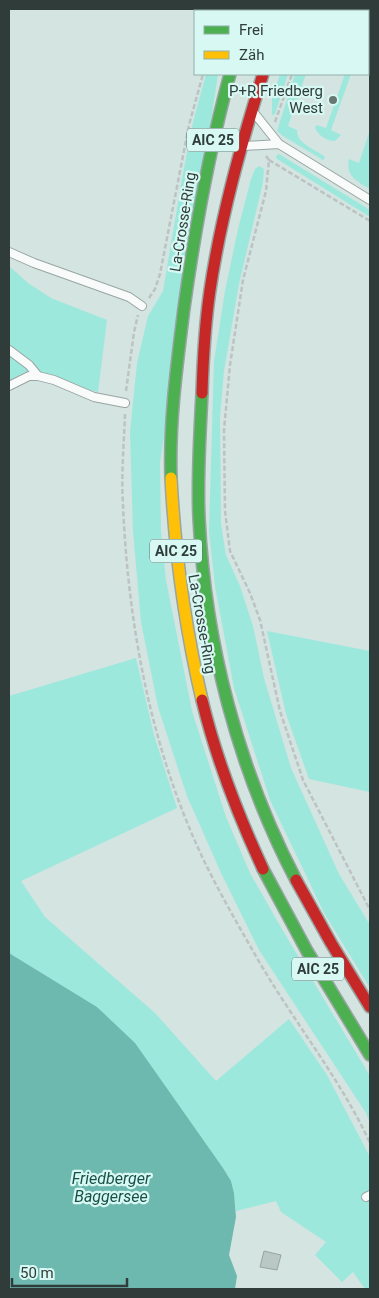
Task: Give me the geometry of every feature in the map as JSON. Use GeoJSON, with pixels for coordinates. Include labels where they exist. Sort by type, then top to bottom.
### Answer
{"type":"FeatureCollection","features":[{"type":"Feature","properties":{"kind":"main road","name":"La-Crosse-Ring"},"geometry":{"type":"LineString","coordinates":[[230,75],[205,178],[192,253],[177,365],[171,470],[175,545],[181,599],[189,644],[212,740],[228,788],[251,844],[288,920],[370,1055]]}},
{"type":"Feature","properties":{"kind":"main road","name":"La-Crosse-Ring"},"geometry":{"type":"LineString","coordinates":[[262,75],[236,163],[210,289],[204,344],[198,472],[200,531],[207,600],[226,696],[240,744],[272,831],[309,904],[370,1007]]}},
{"type":"Feature","properties":{"kind":"lane"},"geometry":{"type":"LineString","coordinates":[[252,111],[279,144],[370,200]]}},
{"type":"Feature","properties":{"kind":"lane"},"geometry":{"type":"LineString","coordinates":[[242,146],[279,144]]}},
{"type":"Feature","properties":{"kind":"lane"},"geometry":{"type":"LineString","coordinates":[[9,252],[34,263],[129,297],[142,306]]}},
{"type":"Feature","properties":{"kind":"lane"},"geometry":{"type":"LineString","coordinates":[[9,350],[29,365],[38,376]]}},
{"type":"Feature","properties":{"kind":"lane"},"geometry":{"type":"LineString","coordinates":[[9,386],[29,376],[38,376],[54,380],[94,397],[125,403]]}},
{"type":"Feature","properties":{"kind":"path"},"geometry":{"type":"LineString","coordinates":[[271,133],[292,75]]}},
{"type":"Feature","properties":{"kind":"path"},"geometry":{"type":"LineString","coordinates":[[267,145],[266,156],[269,160],[370,221]]}},
{"type":"Feature","properties":{"kind":"path"},"geometry":{"type":"LineString","coordinates":[[269,160],[266,191],[244,280],[230,364],[224,430],[226,511],[230,551],[250,593],[260,620],[280,711],[303,780],[370,910]]}},
{"type":"Feature","properties":{"kind":"green space"},"geometry":{"type":"Polygon","coordinates":[[[206,75],[218,75],[160,463],[161,531],[166,580],[192,711],[226,817],[250,873],[370,1076],[370,1123],[366,1113],[259,950],[221,873],[187,796],[158,707],[141,622],[133,531],[130,432],[137,363],[148,316],[163,291],[193,122],[206,75]]]}},
{"type":"Feature","properties":{"kind":"green space"},"geometry":{"type":"Polygon","coordinates":[[[280,75],[288,75],[275,114],[272,115],[272,99],[280,75]]]}},
{"type":"Feature","properties":{"kind":"green space"},"geometry":{"type":"Polygon","coordinates":[[[295,75],[306,75],[288,126],[297,130],[297,135],[302,142],[325,158],[323,160],[277,131],[295,75]]]}},
{"type":"Feature","properties":{"kind":"green space"},"geometry":{"type":"Polygon","coordinates":[[[345,75],[351,75],[331,130],[341,135],[335,141],[332,141],[320,135],[315,127],[317,125],[326,128],[345,75]]]}},
{"type":"Feature","properties":{"kind":"green space"},"geometry":{"type":"Polygon","coordinates":[[[370,130],[370,189],[353,178],[348,165],[349,159],[359,163],[370,130]]]}},
{"type":"Feature","properties":{"kind":"green space"},"geometry":{"type":"Polygon","coordinates":[[[279,154],[370,210],[370,217],[277,159],[276,156],[279,154]]]}},
{"type":"Feature","properties":{"kind":"green space"},"geometry":{"type":"Polygon","coordinates":[[[259,166],[264,169],[263,182],[239,284],[224,371],[220,417],[221,524],[226,555],[240,586],[253,626],[264,678],[291,768],[339,874],[370,925],[370,988],[324,913],[270,800],[234,688],[215,586],[209,531],[214,361],[225,291],[238,229],[251,179],[255,169],[259,166]]]}},
{"type":"Feature","properties":{"kind":"green space"},"geometry":{"type":"Polygon","coordinates":[[[9,266],[28,283],[51,298],[107,320],[98,392],[76,387],[45,373],[32,370],[21,374],[9,382],[9,266]]]}},
{"type":"Feature","properties":{"kind":"green space"},"geometry":{"type":"Polygon","coordinates":[[[267,631],[370,651],[370,792],[309,779],[286,714],[267,631]]]}},
{"type":"Feature","properties":{"kind":"green space"},"geometry":{"type":"Polygon","coordinates":[[[136,658],[154,735],[177,808],[21,881],[45,917],[155,1013],[216,1081],[289,1019],[327,1075],[370,1157],[370,1289],[365,1289],[353,1272],[342,1282],[315,1255],[326,1242],[281,1212],[276,1201],[236,1211],[231,1181],[223,1168],[174,1099],[97,1007],[9,953],[9,696],[136,658]]]}},
{"type":"Feature","properties":{"kind":"water","name":"Friedberger Baggersee"},"geometry":{"type":"Polygon","coordinates":[[[9,953],[97,1007],[135,1043],[223,1168],[231,1181],[234,1193],[236,1217],[229,1255],[237,1276],[235,1289],[9,1289],[9,953]]]}},
{"type":"Feature","properties":{"kind":"building"},"geometry":{"type":"Polygon","coordinates":[[[264,1251],[281,1255],[277,1270],[260,1267],[264,1251]]]}},
{"type":"Feature","properties":{"kind":"traffic: fast"},"geometry":{"type":"LineString","coordinates":[[171,478],[174,393],[188,278],[209,161],[230,75]]}},
{"type":"Feature","properties":{"kind":"traffic: fast"},"geometry":{"type":"LineString","coordinates":[[202,393],[199,518],[209,612],[217,658],[241,750],[275,838],[296,880]]}},
{"type":"Feature","properties":{"kind":"traffic: fast"},"geometry":{"type":"LineString","coordinates":[[263,869],[307,951],[370,1055]]}},
{"type":"Feature","properties":{"kind":"traffic: slow"},"geometry":{"type":"LineString","coordinates":[[171,478],[182,590],[202,700]]}},
{"type":"Feature","properties":{"kind":"traffic: jam"},"geometry":{"type":"LineString","coordinates":[[202,393],[210,290],[220,235],[232,181],[263,75]]}},
{"type":"Feature","properties":{"kind":"traffic: jam"},"geometry":{"type":"LineString","coordinates":[[202,700],[228,786],[263,869]]}},
{"type":"Feature","properties":{"kind":"traffic: jam"},"geometry":{"type":"LineString","coordinates":[[296,880],[370,1007]]}},
{"type":"Feature","properties":{"kind":"place","name":"P+R Friedberg West"},"geometry":{"type":"Point","coordinates":[333,100]}}]}
